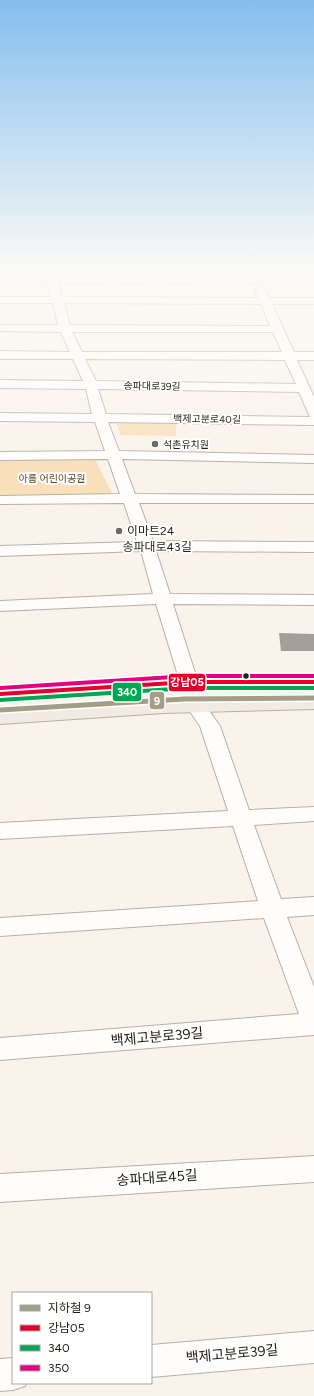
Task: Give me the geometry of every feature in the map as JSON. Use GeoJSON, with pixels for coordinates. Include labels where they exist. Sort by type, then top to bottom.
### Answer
{"type":"FeatureCollection","features":[{"type":"Feature","properties":{"kind":"main road"},"geometry":{"type":"LineString","coordinates":[[0,694],[189,682],[314,682]]}},
{"type":"Feature","properties":{"kind":"main road"},"geometry":{"type":"LineString","coordinates":[[0,717],[196,706],[314,702]]}},
{"type":"Feature","properties":{"kind":"street"},"geometry":{"type":"LineString","coordinates":[[70,339],[91,385],[100,418],[147,546],[189,682]]}},
{"type":"Feature","properties":{"kind":"street"},"geometry":{"type":"LineString","coordinates":[[282,339],[314,414]]}},
{"type":"Feature","properties":{"kind":"street"},"geometry":{"type":"LineString","coordinates":[[0,355],[314,356]]}},
{"type":"Feature","properties":{"kind":"street","name":"송파대로39길"},"geometry":{"type":"LineString","coordinates":[[0,384],[304,388]]}},
{"type":"Feature","properties":{"kind":"street","name":"백제고분로40길"},"geometry":{"type":"LineString","coordinates":[[0,417],[314,421]]}},
{"type":"Feature","properties":{"kind":"street"},"geometry":{"type":"LineString","coordinates":[[0,456],[114,455],[314,459]]}},
{"type":"Feature","properties":{"kind":"street"},"geometry":{"type":"LineString","coordinates":[[0,500],[129,498],[314,499]]}},
{"type":"Feature","properties":{"kind":"street","name":"송파대로43길"},"geometry":{"type":"LineString","coordinates":[[0,551],[147,546],[314,547]]}},
{"type":"Feature","properties":{"kind":"street"},"geometry":{"type":"LineString","coordinates":[[0,606],[164,599],[314,600]]}},
{"type":"Feature","properties":{"kind":"street"},"geometry":{"type":"LineString","coordinates":[[196,706],[210,726],[272,908],[314,1020]]}},
{"type":"Feature","properties":{"kind":"street"},"geometry":{"type":"LineString","coordinates":[[0,831],[314,814]]}},
{"type":"Feature","properties":{"kind":"street"},"geometry":{"type":"LineString","coordinates":[[0,927],[314,906]]}},
{"type":"Feature","properties":{"kind":"street","name":"백제고분로39길"},"geometry":{"type":"LineString","coordinates":[[0,1050],[314,1024]]}},
{"type":"Feature","properties":{"kind":"street","name":"송파대로45길"},"geometry":{"type":"LineString","coordinates":[[0,1188],[314,1168]]}},
{"type":"Feature","properties":{"kind":"street","name":"백제고분로39길"},"geometry":{"type":"LineString","coordinates":[[152,1362],[314,1347]]}},
{"type":"Feature","properties":{"kind":"street"},"geometry":{"type":"LineString","coordinates":[[0,1375],[12,1374]]}},
{"type":"Feature","properties":{"kind":"green space"},"geometry":{"type":"Polygon","coordinates":[[[115,421],[176,422],[176,436],[121,435],[115,421]]]}},
{"type":"Feature","properties":{"kind":"green space","name":"아름 어린이공원"},"geometry":{"type":"Polygon","coordinates":[[[95,459],[113,495],[0,496],[0,460],[95,459]]]}},
{"type":"Feature","properties":{"kind":"building"},"geometry":{"type":"Polygon","coordinates":[[[279,633],[314,634],[314,651],[281,651],[279,633]]]}},
{"type":"Feature","properties":{"kind":"metro line","name":"9"},"geometry":{"type":"LineString","coordinates":[[0,710],[185,699],[314,698]]}},
{"type":"Feature","properties":{"kind":"transit line","name":"350"},"geometry":{"type":"LineString","coordinates":[[0,688],[189,676],[314,676]]}},
{"type":"Feature","properties":{"kind":"transit line","name":"강남05"},"geometry":{"type":"LineString","coordinates":[[0,694],[189,682],[314,682]]}},
{"type":"Feature","properties":{"kind":"transit line","name":"340"},"geometry":{"type":"LineString","coordinates":[[0,700],[189,688],[314,688]]}},
{"type":"Feature","properties":{"kind":"place","name":"석촌유치원"},"geometry":{"type":"Point","coordinates":[155,444]}},
{"type":"Feature","properties":{"kind":"place","name":"이마트24"},"geometry":{"type":"Point","coordinates":[119,531]}}]}
